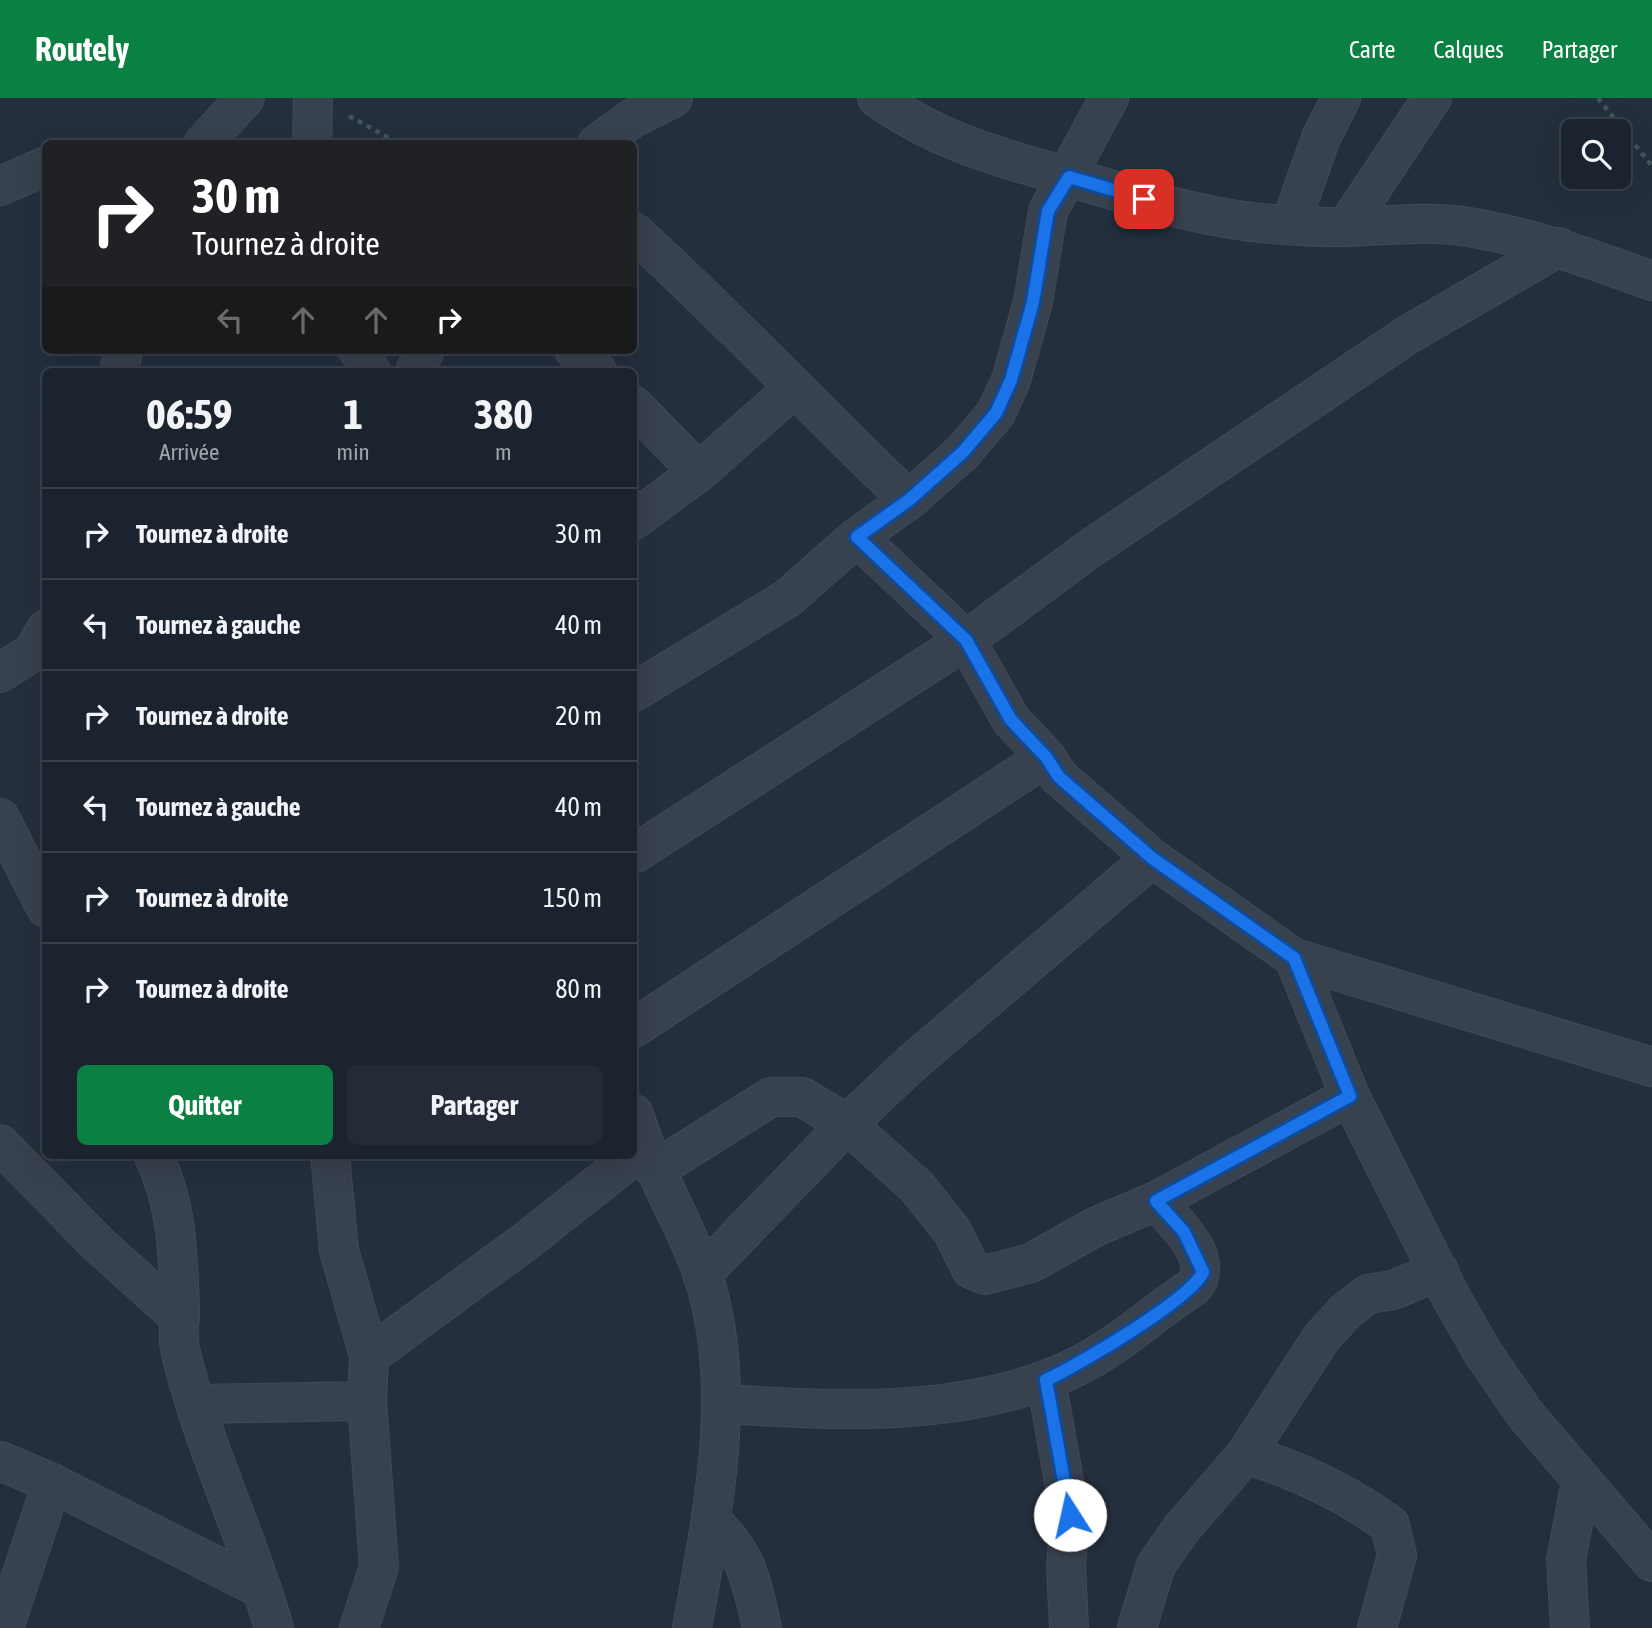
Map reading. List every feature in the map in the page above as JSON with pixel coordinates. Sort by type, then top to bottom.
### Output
[{"type":"street","points":[[207,140],[245,98]]},
{"type":"street","points":[[603,140],[633,118],[673,98]]},
{"type":"street","points":[[877,98],[901,115],[949,140],[993,157],[1170,206],[1290,225],[1346,227],[1411,223],[1467,227],[1559,247],[1652,281]]},
{"type":"street","points":[[637,690],[788,598],[857,537],[909,500],[963,452],[996,413],[1011,380],[1033,302],[1048,211],[1069,177],[1109,98]]},
{"type":"street","points":[[1290,225],[1321,138],[1341,98]]},
{"type":"street","points":[[1346,227],[1432,98]]},
{"type":"street","points":[[314,140],[327,104]]},
{"type":"street","points":[[0,186],[42,168]]},
{"type":"street","points":[[637,235],[708,299],[794,388],[909,500]]},
{"type":"street","points":[[637,853],[966,640],[1088,550],[1409,334],[1559,247]]},
{"type":"street","points":[[578,354],[594,368]]},
{"type":"street","points":[[637,518],[699,472],[794,388]]},
{"type":"street","points":[[637,409],[699,472]]},
{"type":"street","points":[[857,537],[966,640],[1011,720],[1046,757],[1059,777],[1152,858],[1294,958],[1652,1068]]},
{"type":"street","points":[[0,673],[33,652],[42,636]]},
{"type":"street","points":[[637,1026],[1046,757]]},
{"type":"street","points":[[0,818],[42,900]]},
{"type":"street","points":[[702,1274],[847,1124],[996,988],[1152,858]]},
{"type":"street","points":[[1294,958],[1350,1096],[1438,1271],[1483,1353],[1525,1415],[1652,1562]]},
{"type":"street","points":[[692,1628],[711,1521],[722,1404],[713,1315],[702,1274],[644,1144],[771,1097],[802,1097],[847,1124],[917,1186],[951,1231],[971,1269],[977,1273],[1001,1273],[1031,1263],[1096,1227],[1156,1201],[1350,1096]]},
{"type":"street","points":[[0,1144],[97,1243],[180,1318]]},
{"type":"street","points":[[155,1159],[163,1175],[177,1233],[179,1346],[224,1490],[274,1628]]},
{"type":"street","points":[[330,1159],[339,1250],[369,1356],[368,1401],[379,1567],[359,1628]]},
{"type":"street","points":[[369,1356],[526,1241],[626,1159]]},
{"type":"street","points":[[722,1404],[890,1411],[967,1399],[1046,1380],[1081,1364],[1199,1280],[1203,1272],[1184,1232],[1156,1201]]},
{"type":"street","points":[[1137,1628],[1156,1565],[1182,1528],[1246,1454],[1322,1337],[1346,1311],[1368,1294],[1393,1290],[1438,1271]]},
{"type":"street","points":[[1046,1380],[1070,1515],[1066,1566],[1069,1628]]},
{"type":"street","points":[[197,1404],[368,1401]]},
{"type":"street","points":[[1246,1454],[1307,1476],[1356,1500],[1390,1525],[1397,1555],[1377,1628]]},
{"type":"street","points":[[0,1461],[52,1483],[262,1589]]},
{"type":"street","points":[[1570,1628],[1566,1560],[1581,1482]]},
{"type":"street","points":[[5,1628],[52,1483]]},
{"type":"street","points":[[711,1521],[734,1542],[751,1578],[762,1628]]},
{"type":"path","points":[[1598,98],[1652,166]]},
{"type":"path","points":[[327,104],[393,140]]},
{"type":"route","points":[[1070,1515],[1046,1380],[1081,1364],[1108,1347],[1193,1287],[1203,1272],[1184,1232],[1156,1201],[1350,1096],[1294,958],[1152,858],[1059,777],[1046,757],[1011,720],[966,640],[857,537],[909,500],[963,452],[996,413],[1011,380],[1033,302],[1048,211],[1069,177],[1144,199]]}]
